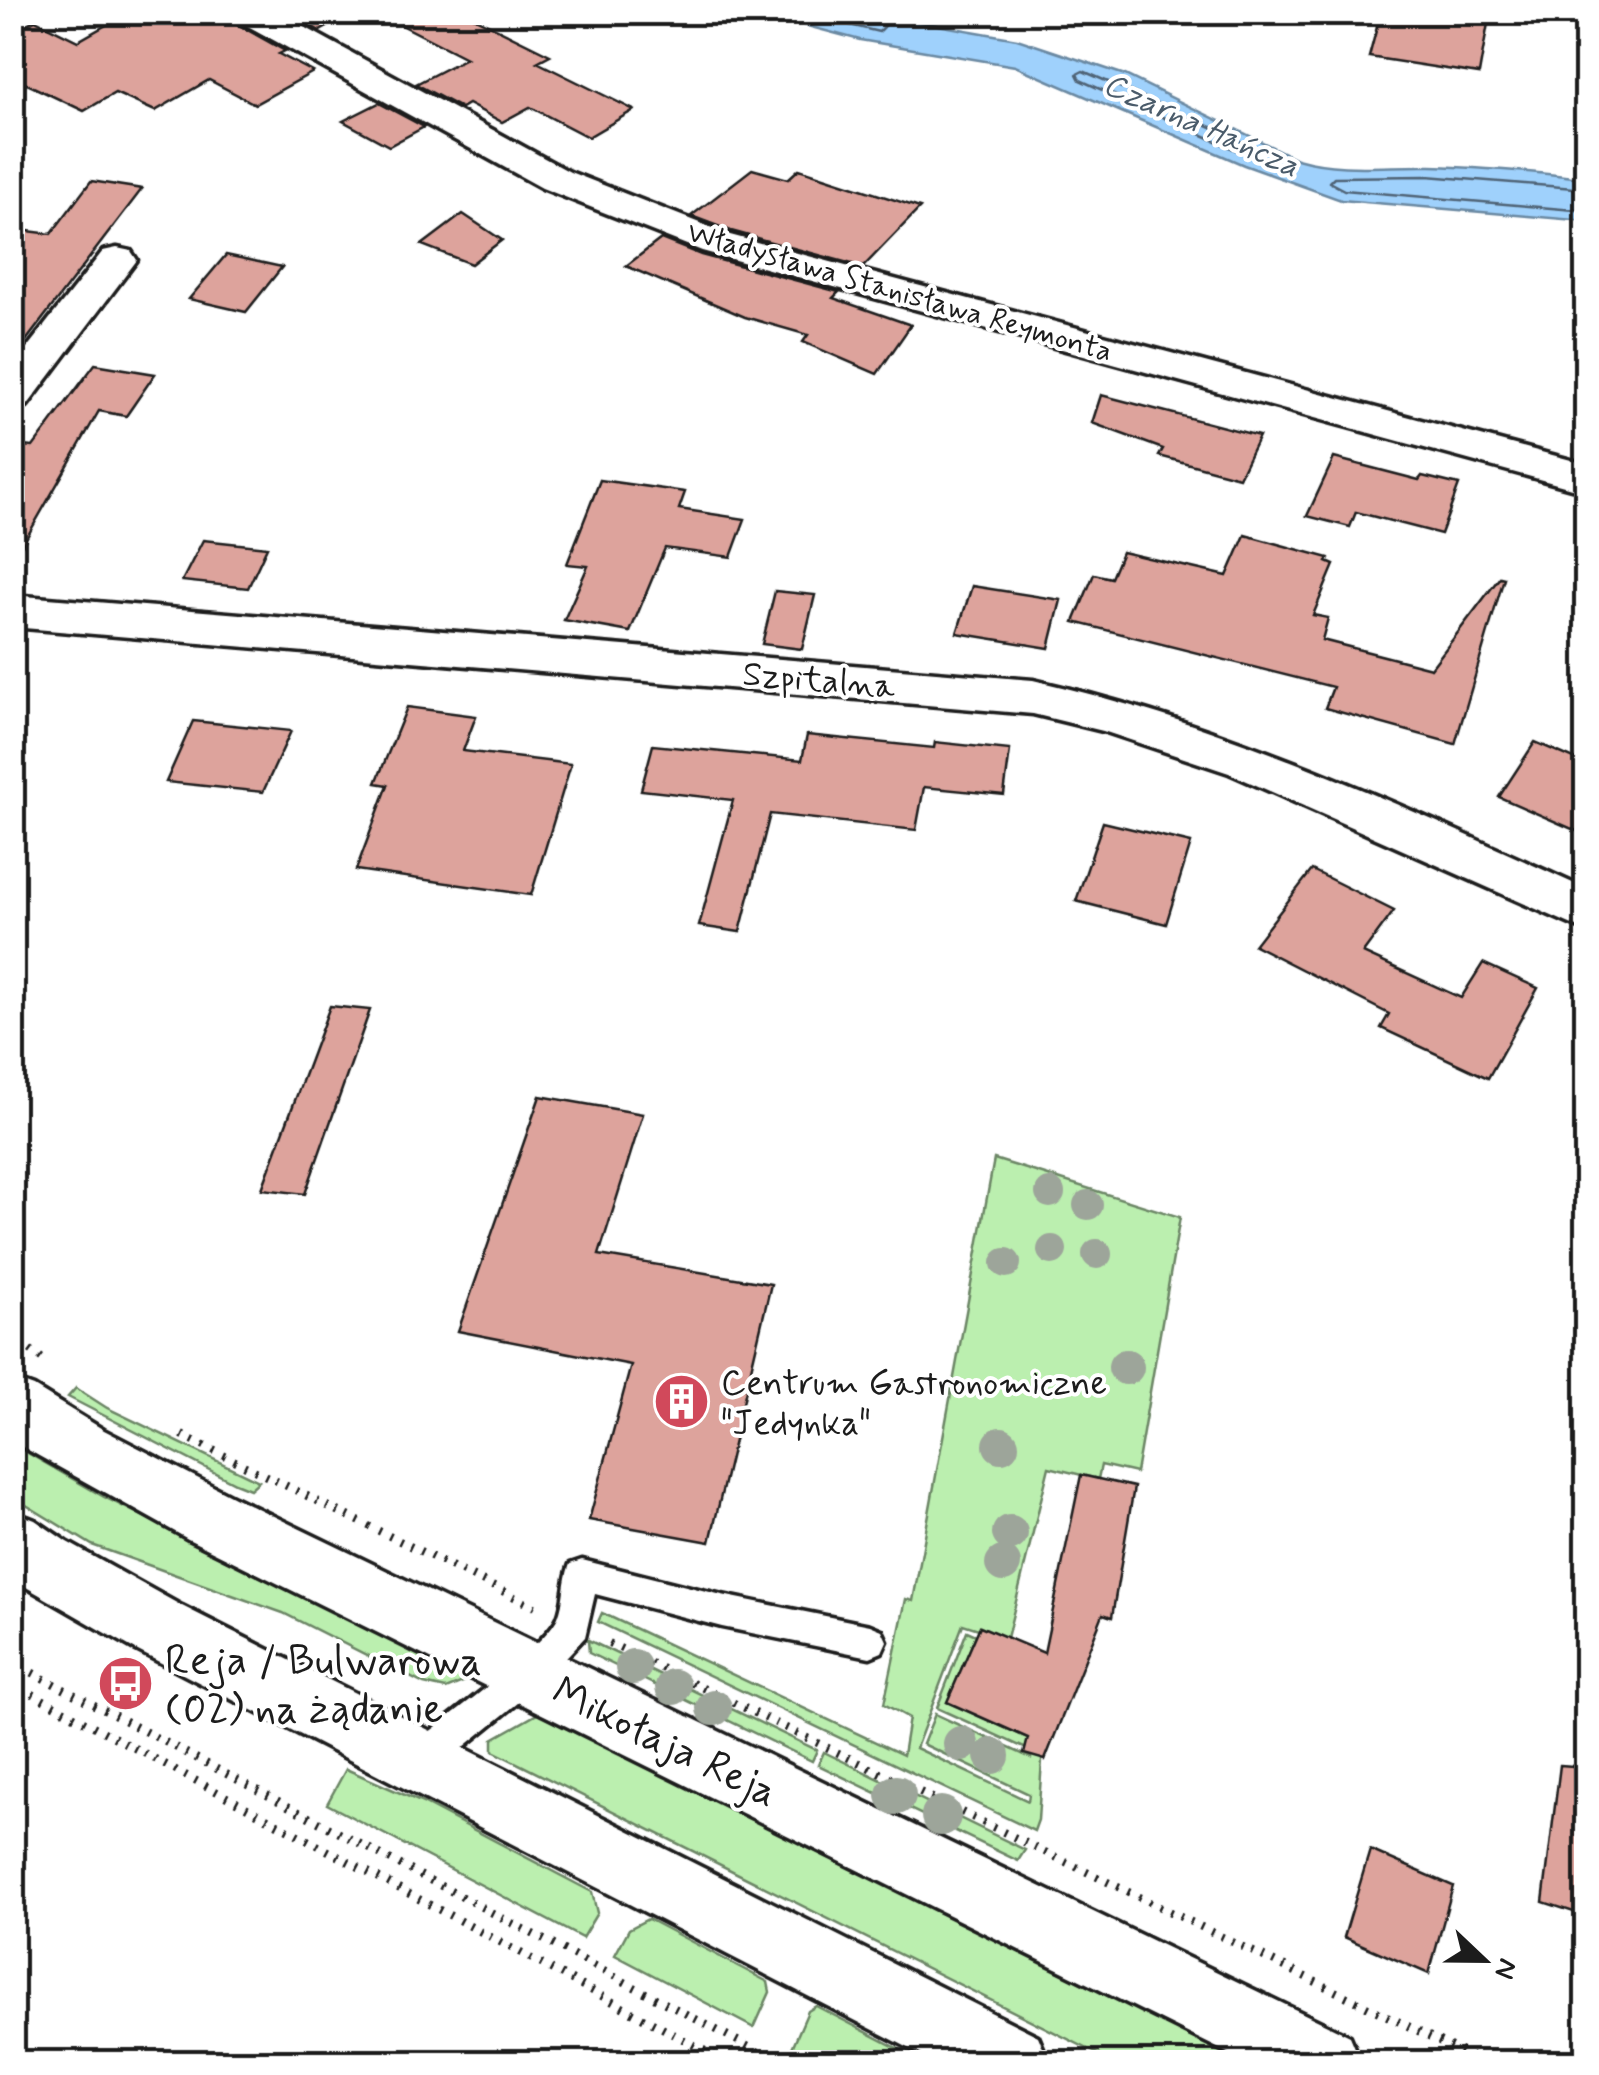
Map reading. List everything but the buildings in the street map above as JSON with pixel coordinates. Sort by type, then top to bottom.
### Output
[{"type":"street","name":"Władysława Stanisława Reymonta","points":[[250,12],[556,180],[716,243],[1586,478]]},
{"type":"street","points":[[12,397],[117,260]]},
{"type":"street","name":"Szpitalna","points":[[12,611],[1048,700],[1146,723],[1286,775],[1586,911]]},
{"type":"street","name":"Mikołaja Reja","points":[[31,1386],[82,1450],[211,1518],[550,1649],[1324,2062]]},
{"type":"street","points":[[12,1540],[44,1564],[159,1628],[1012,2062]]},
{"type":"lane","points":[[419,1762],[550,1649],[582,1576],[722,1611],[870,1641]]},
{"type":"path","points":[[12,1336],[31,1386]]},
{"type":"path","points":[[172,1430],[550,1649],[1483,2062]]},
{"type":"path","points":[[12,1662],[778,2062]]},
{"type":"path","points":[[12,1684],[726,2062]]},
{"type":"green space","points":[[994,1159],[1180,1217],[1136,1473],[1101,1465],[1098,1479],[1049,1467],[1007,1638],[963,1624],[916,1748],[1028,1801],[1029,1794],[923,1744],[935,1714],[1031,1758],[1031,1751],[937,1708],[967,1631],[976,1635],[947,1702],[1043,1745],[1034,1831],[598,1622],[602,1613],[903,1755],[909,1718],[884,1704],[906,1599],[913,1601]]},
{"type":"green space","points":[[76,1388],[107,1408],[259,1481],[250,1489],[235,1483],[68,1397]]},
{"type":"green space","points":[[12,1444],[104,1497],[463,1675],[463,1682],[446,1689],[424,1684],[283,1613],[92,1545],[13,1497]]},
{"type":"green space","points":[[588,1640],[817,1750],[812,1761],[589,1653]]},
{"type":"green space","points":[[539,1713],[1248,2062],[1114,2062],[493,1751],[493,1739]]},
{"type":"green space","points":[[824,1752],[1025,1850],[1018,1861],[818,1765]]},
{"type":"green space","points":[[346,1769],[423,1803],[592,1892],[597,1913],[582,1938],[327,1804]]},
{"type":"green space","points":[[648,1919],[768,1982],[770,1992],[754,2028],[615,1955],[629,1929]]},
{"type":"green space","points":[[816,2006],[924,2062],[820,2062],[792,2048],[808,2011]]},
{"type":"water","name":"Czarna Hańcza","points":[[758,13],[869,13],[1017,39],[1125,75],[1297,159],[1314,163],[1489,169],[1586,179],[1586,221],[1341,200],[1244,165],[1015,66],[860,40]]},
{"type":"place","name":"Centrum Gastronomiczne \"Jedynka\"","points":[[682,1402]]},
{"type":"place","name":"Reja / Bulwarowa (02) na żądanie","points":[[126,1683]]}]
